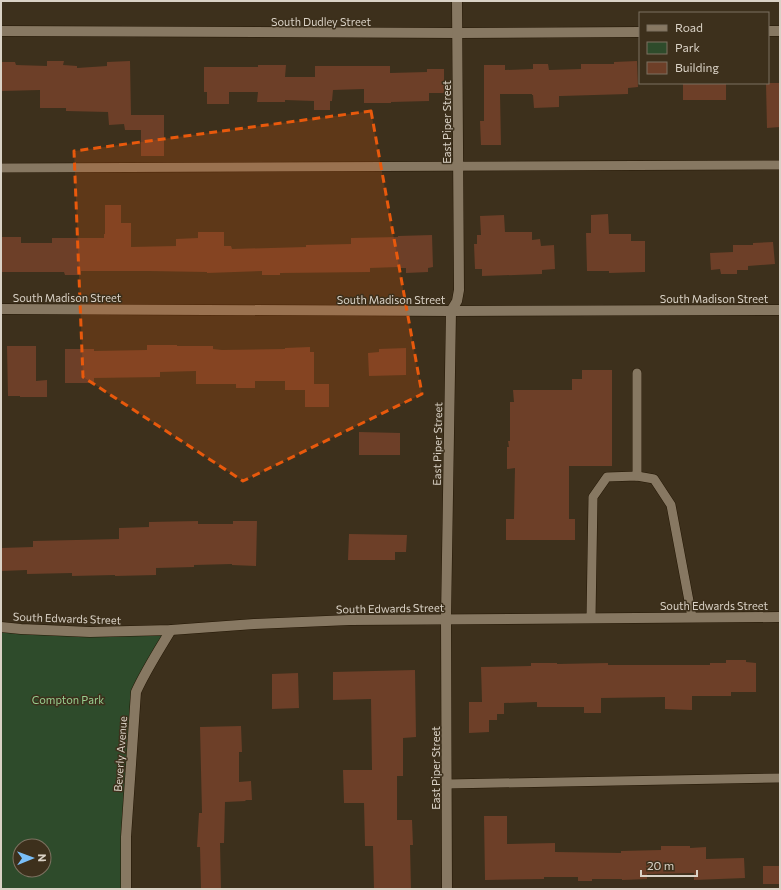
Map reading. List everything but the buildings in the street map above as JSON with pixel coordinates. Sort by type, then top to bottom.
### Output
[{"type":"street","name":"East Piper Street","points":[[447,889],[446,618],[451,311],[457,301],[459,290],[457,1]]},
{"type":"street","points":[[769,31],[780,31]]},
{"type":"street","name":"South Dudley Street","points":[[1,32],[639,32]]},
{"type":"street","name":"South Madison Street","points":[[1,309],[451,311],[780,310]]},
{"type":"street","name":"South Edwards Street","points":[[1,627],[90,632],[171,630],[254,624],[350,620],[446,618],[780,617]]},
{"type":"street","name":"Beverly Avenue","points":[[126,889],[126,837],[136,692],[144,674],[171,630]]},
{"type":"lane","points":[[1,168],[780,165]]},
{"type":"lane","points":[[637,373],[637,476]]},
{"type":"lane","points":[[592,618],[593,497],[607,477],[637,476],[654,479],[671,505],[692,617]]},
{"type":"lane","points":[[447,784],[780,778]]},
{"type":"highlighted area","points":[[371,111],[422,394],[243,481],[83,377],[74,151]]},
{"type":"green space","name":"Compton Park","points":[[1,627],[171,630],[136,692],[126,889],[1,889]]}]
